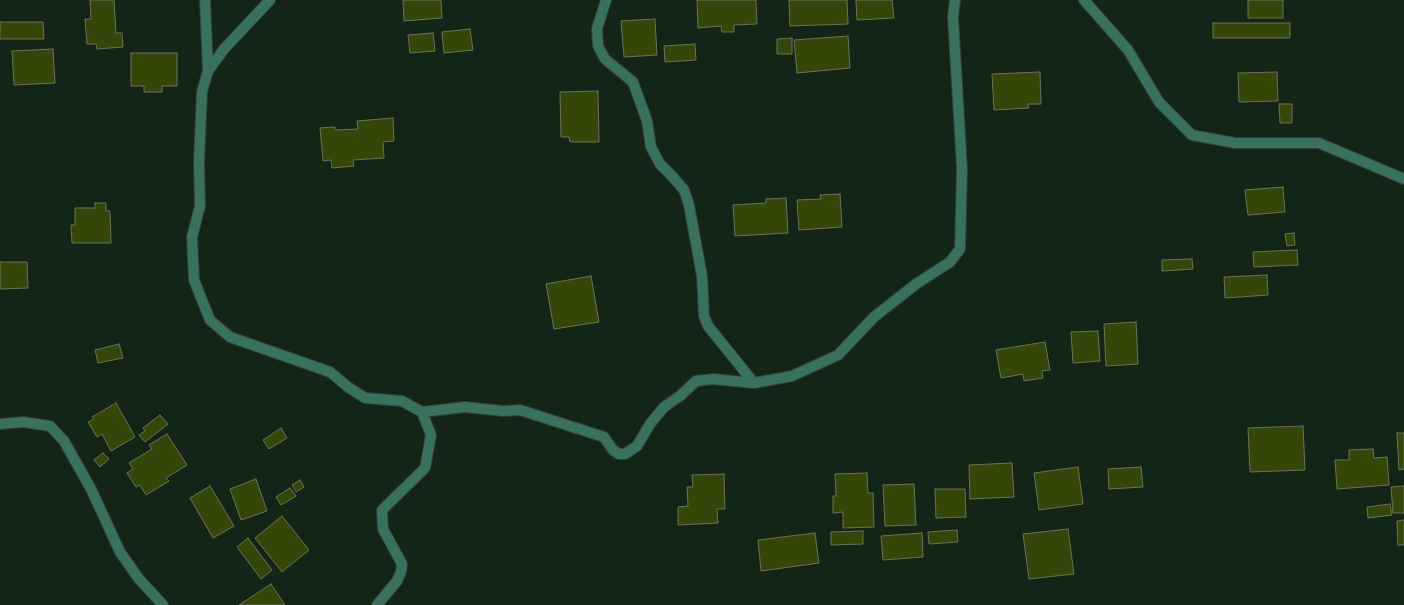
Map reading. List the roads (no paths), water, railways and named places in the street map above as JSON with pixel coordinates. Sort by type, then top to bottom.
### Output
[{"type":"street","points":[[205,0],[208,71],[202,92],[199,162],[200,206],[192,237],[194,280],[210,320],[230,337],[330,372],[348,387],[365,398],[402,401],[422,412],[465,407],[503,411],[520,410],[604,436],[613,450],[619,454],[625,454],[637,446],[650,424],[664,407],[680,396],[696,381],[713,379],[754,383],[792,376],[838,355],[874,317],[916,284],[950,262],[960,249],[962,169],[953,17],[955,0]]},
{"type":"street","points":[[208,71],[224,49],[270,0]]},
{"type":"street","points":[[606,0],[597,29],[598,46],[605,58],[633,82],[647,121],[651,147],[660,164],[684,190],[689,205],[702,276],[704,316],[708,326],[754,383]]},
{"type":"street","points":[[1084,0],[1128,50],[1159,102],[1192,135],[1235,143],[1319,143],[1404,179]]},
{"type":"street","points":[[377,605],[397,581],[401,572],[402,564],[383,529],[382,510],[425,468],[431,434],[422,412]]},
{"type":"street","points":[[0,424],[23,422],[50,426],[64,441],[91,489],[120,552],[139,579],[163,605]]}]
